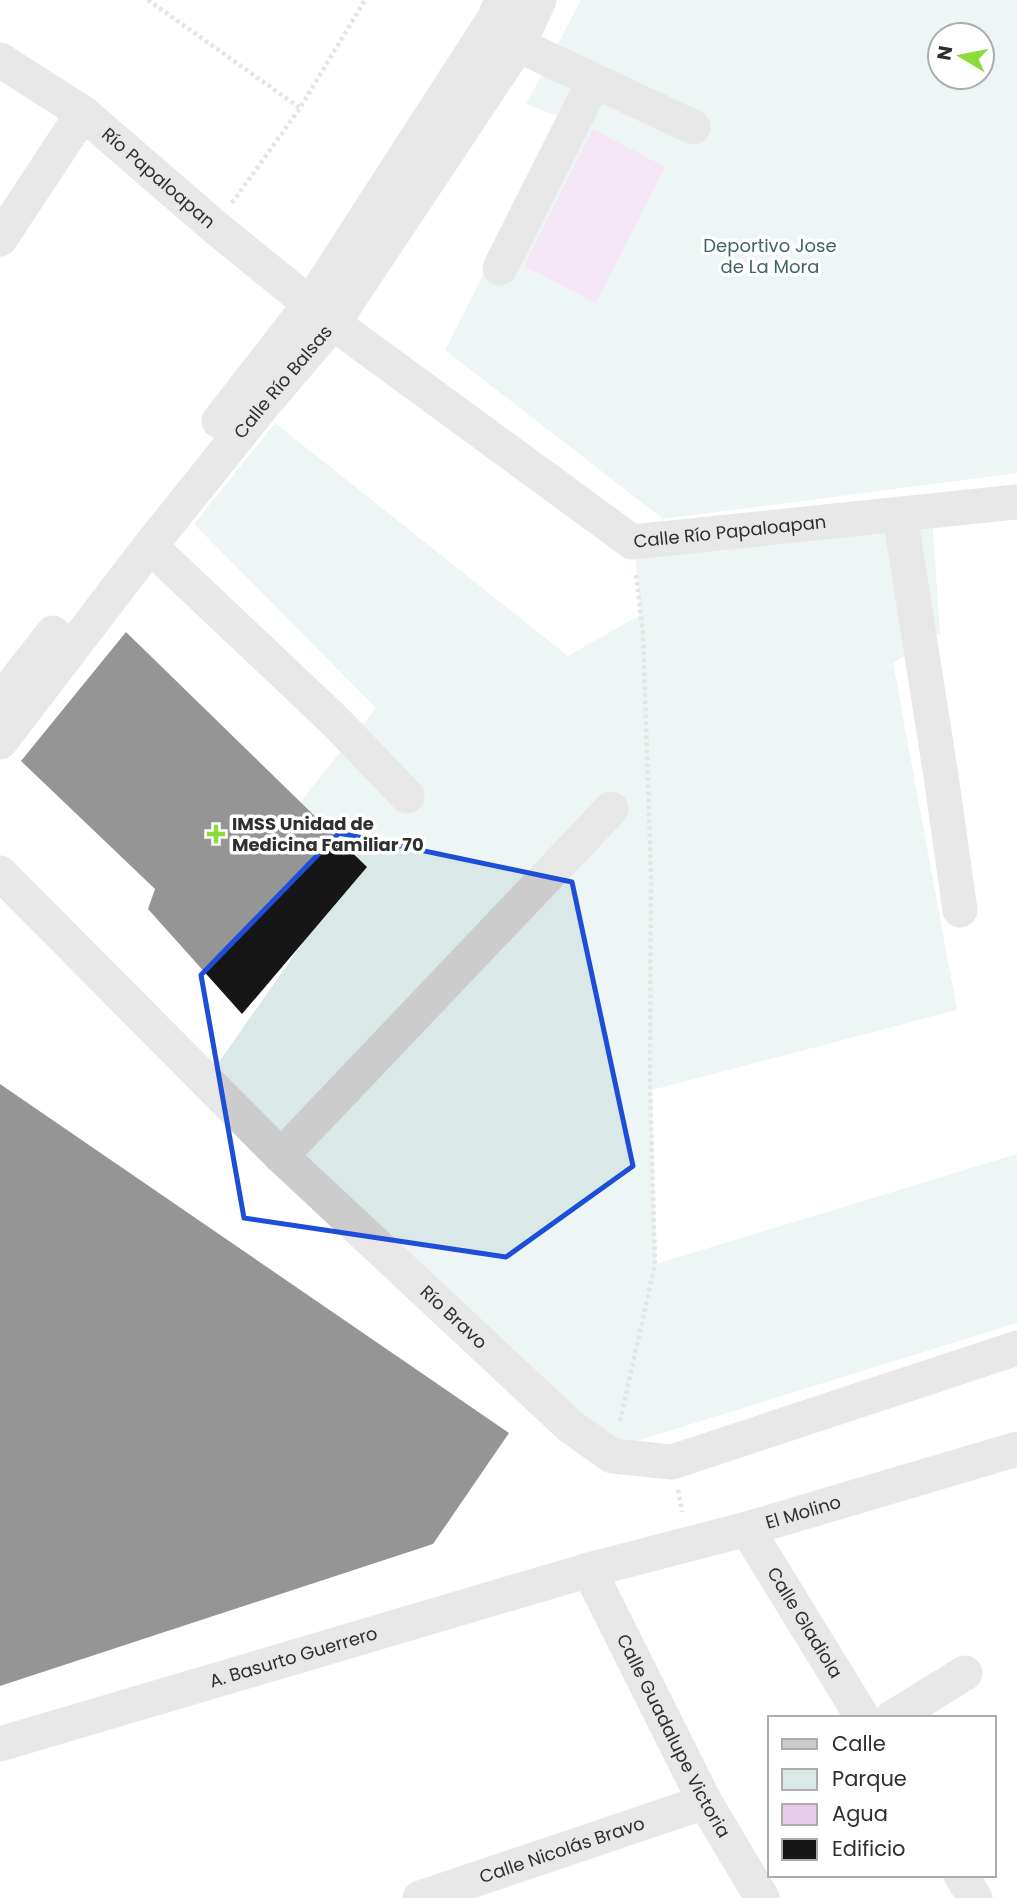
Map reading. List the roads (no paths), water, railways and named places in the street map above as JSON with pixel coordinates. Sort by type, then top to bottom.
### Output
[{"type":"street","name":"Calle Río Balsas","points":[[0,742],[150,546],[263,405],[322,314],[494,19],[502,0]]},
{"type":"street","name":"Calle Río Balsas","points":[[0,701],[322,314],[518,45],[539,0]]},
{"type":"street","points":[[518,45],[694,127]]},
{"type":"street","name":"Río Papaloapan","points":[[0,60],[83,113],[215,227],[322,314]]},
{"type":"street","points":[[500,268],[594,81]]},
{"type":"street","points":[[0,239],[83,113]]},
{"type":"street","name":"Calle Río Papaloapan","points":[[322,314],[632,542],[1017,502]]},
{"type":"street","points":[[900,515],[960,911]]},
{"type":"street","points":[[150,546],[336,722],[407,796]]},
{"type":"street","points":[[281,1156],[611,810]]},
{"type":"street","name":"Río Bravo","points":[[0,873],[281,1156],[570,1426],[612,1456],[672,1462],[1017,1348]]},
{"type":"street","name":"El Molino","points":[[589,1570],[747,1529],[1017,1449]]},
{"type":"street","name":"Calle Gladiola","points":[[747,1529],[862,1716]]},
{"type":"street","name":"A. Basurto Guerrero","points":[[0,1744],[589,1570]]},
{"type":"street","name":"Calle Guadalupe Victoria","points":[[589,1570],[705,1802],[762,1898]]},
{"type":"street","points":[[895,1716],[965,1673]]},
{"type":"street","name":"Calle Nicolás Bravo","points":[[420,1898],[705,1802]]},
{"type":"street","points":[[962,1877],[975,1898]]},
{"type":"water","points":[[593,129],[665,167],[596,303],[524,266]]},
{"type":"place","name":"IMSS Unidad de Medicina Familiar 70","points":[[216,834]]},
{"type":"park label","name":"Deportivo Jose de La Mora","points":[[770,256]]}]
